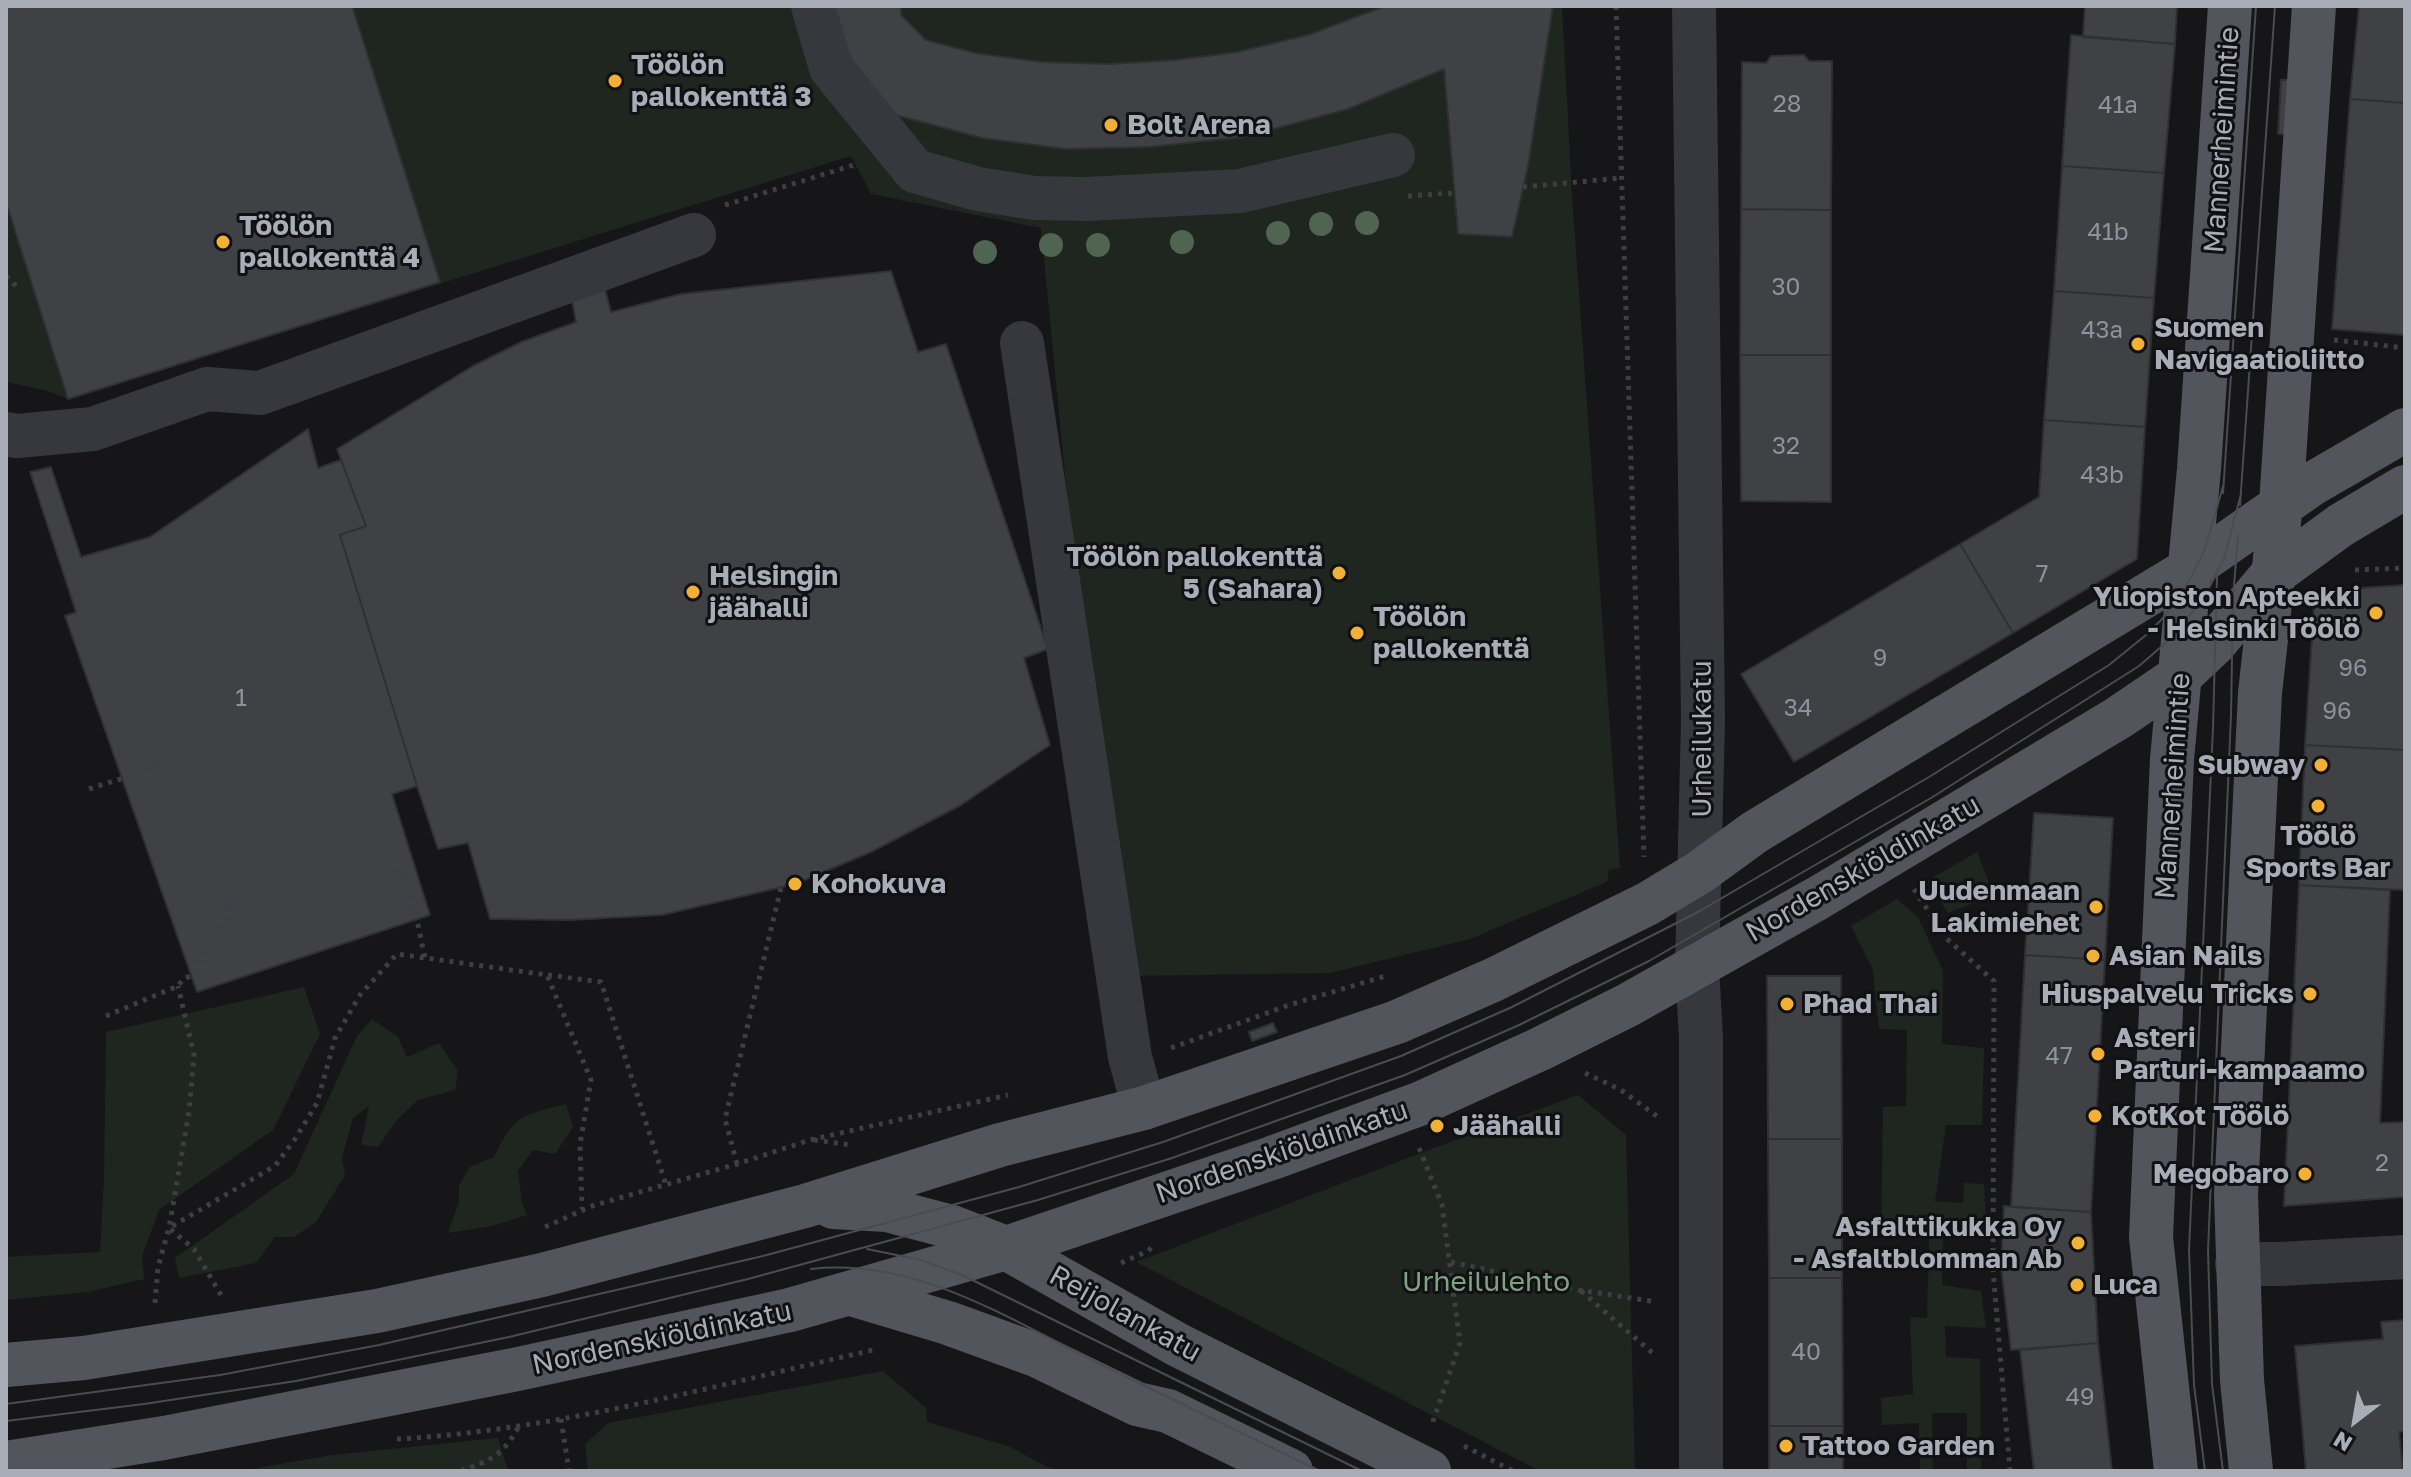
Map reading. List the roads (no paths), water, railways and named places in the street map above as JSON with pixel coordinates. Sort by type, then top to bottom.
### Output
[{"type":"main road","name":"Mannerheimintie","points":[[2176,1471],[2151,1237],[2172,759],[2190,569],[2230,6]]},
{"type":"main road","points":[[2251,1471],[2242,1380],[2236,1194],[2260,693],[2281,504],[2314,6]]},
{"type":"main road","points":[[6,1365],[84,1358],[377,1311],[542,1275],[805,1206],[1000,1145],[1144,1108],[1397,1022],[1493,980],[1647,904],[1700,872],[1755,832],[2190,569],[2281,504],[2405,430]]},
{"type":"main road","name":"Nordenskiöldinkatu","points":[[6,1463],[164,1438],[518,1369],[790,1310],[1006,1248],[1272,1158],[1419,1104],[1628,1005],[1818,898],[2084,738],[2180,676],[2226,633],[2271,576],[2341,525],[2405,487]]},
{"type":"main road","name":"Reijolankatu","points":[[805,1206],[887,1210],[952,1227],[1006,1248],[1178,1345],[1430,1450]]},
{"type":"main road","points":[[851,1294],[948,1323],[1036,1355],[1137,1404],[1168,1411],[1291,1471]]},
{"type":"street","points":[[813,6],[831,68],[915,171],[978,189],[1034,198],[1087,199],[1240,191],[1393,155]]},
{"type":"street","name":"Urheilukatu","points":[[1694,6],[1703,720],[1697,966],[1701,1039],[1701,1471]]},
{"type":"street","points":[[6,434],[17,436],[93,429],[207,389],[260,393],[694,235]]},
{"type":"street","points":[[1022,343],[1130,1057],[1144,1108]]},
{"type":"street","points":[[2237,1264],[2405,1257]]},
{"type":"tram line","points":[[2223,493],[2256,6]]},
{"type":"tram line","points":[[2240,505],[2275,6]]},
{"type":"tram line","points":[[6,1404],[220,1375],[379,1345],[763,1256],[1019,1187],[1163,1142],[1401,1056],[1512,1007],[1698,912],[1929,777],[2109,665],[2162,619],[2189,581],[2204,552],[2224,483]]},
{"type":"tram line","points":[[6,1421],[296,1381],[509,1337],[748,1279],[1038,1200],[1172,1158],[1405,1075],[1517,1026],[1649,961],[1931,798],[2139,666],[2176,634],[2209,588],[2224,558],[2241,494]]},
{"type":"tram line","points":[[2223,1471],[2212,1384],[2208,1250],[2238,536]]},
{"type":"tram line","points":[[2205,1471],[2194,1385],[2189,1250],[2217,576]]},
{"type":"tram line","points":[[867,1249],[921,1260],[962,1275],[1362,1471]]},
{"type":"tram line","points":[[811,1269],[849,1268],[886,1272],[959,1294],[1320,1471]]},
{"type":"place","name":"Töölön pallokenttä 3","points":[[615,81]]},
{"type":"place","name":"Bolt Arena","points":[[1111,125]]},
{"type":"place","name":"Töölön pallokenttä 4","points":[[223,242]]},
{"type":"place","name":"Suomen Navigaatioliitto","points":[[2138,344]]},
{"type":"place","name":"Töölön pallokenttä 5 (Sahara)","points":[[1339,573]]},
{"type":"place","name":"Helsingin jäähalli","points":[[693,592]]},
{"type":"place","name":"Yliopiston Apteekki - Helsinki Töölö","points":[[2376,613]]},
{"type":"place","name":"Töölön pallokenttä","points":[[1357,633]]},
{"type":"place","name":"Subway","points":[[2321,765]]},
{"type":"place","name":"Töölö Sports Bar","points":[[2318,806]]},
{"type":"place","name":"Kohokuva","points":[[795,884]]},
{"type":"place","name":"Uudenmaan Lakimiehet","points":[[2096,907]]},
{"type":"place","name":"Asian Nails","points":[[2093,956]]},
{"type":"place","name":"Hiuspalvelu Tricks","points":[[2310,994]]},
{"type":"place","name":"Phad Thai","points":[[1787,1004]]},
{"type":"place","name":"Asteri Parturi-kampaamo","points":[[2098,1054]]},
{"type":"place","name":"KotKot Töölö","points":[[2095,1116]]},
{"type":"place","name":"Jäähalli","points":[[1437,1126]]},
{"type":"place","name":"Megobaro","points":[[2305,1174]]},
{"type":"place","name":"Asfalttikukka Oy - Asfaltblomman Ab","points":[[2078,1243]]},
{"type":"place","name":"Luca","points":[[2077,1285]]},
{"type":"place","name":"Tattoo Garden","points":[[1786,1446]]},
{"type":"park label","name":"Urheilulehto","points":[[1486,1282]]}]
